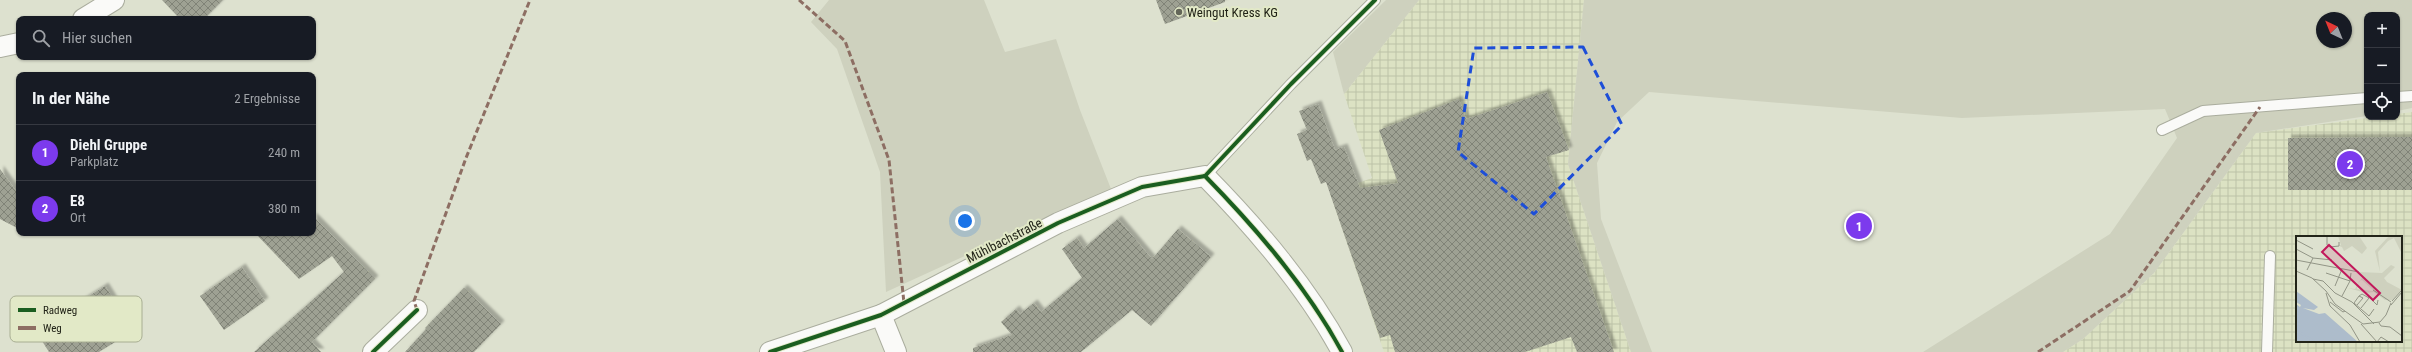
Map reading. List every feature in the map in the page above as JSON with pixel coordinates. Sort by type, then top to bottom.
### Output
[{"type":"street","points":[[88,16],[114,0]]},
{"type":"street","points":[[0,47],[16,43]]},
{"type":"street","points":[[1205,176],[1240,211],[1324,318],[1342,352]]},
{"type":"street","name":"Mühlbachstraße","points":[[770,352],[881,315],[1058,223],[1135,190],[1205,176]]},
{"type":"street","points":[[373,352],[417,310]]},
{"type":"street","points":[[881,315],[896,352]]},
{"type":"lane","points":[[1205,176],[1292,84],[1375,0]]},
{"type":"lane","points":[[2400,97],[2412,96]]},
{"type":"lane","points":[[2162,130],[2203,110],[2364,98]]},
{"type":"lane","points":[[2267,352],[2270,256]]},
{"type":"highlighted area","points":[[1583,47],[1622,125],[1534,214],[1458,152],[1474,48]]},
{"type":"shaded area","points":[[829,0],[984,0],[1005,52],[1056,39],[1080,110],[1111,189],[886,292],[880,172],[837,49],[811,22]]},
{"type":"shaded area","points":[[1386,0],[1419,0],[1344,94],[1333,52]]},
{"type":"shaded area","points":[[1419,0],[1584,0],[1568,164],[1631,352],[1384,352],[1330,193],[1372,178],[1344,94]]},
{"type":"shaded area","points":[[1584,0],[2412,0],[2412,108],[2400,110],[2400,12],[2364,12],[2364,116],[2256,133],[2154,273],[2083,339],[2063,352],[1923,352],[2110,234],[2177,138],[2165,109],[1962,118],[1649,92],[1617,122],[1597,163],[1601,219],[1652,352],[1631,352],[1568,164]]},
{"type":"shaded area","points":[[2412,112],[2412,352],[2063,352],[2083,339],[2154,273],[2256,133],[2364,118],[2364,120],[2400,120],[2400,114]]},
{"type":"building","points":[[162,0],[223,0],[207,16],[177,16]]},
{"type":"building","name":"Weingut Kress KG","points":[[1156,0],[1225,0],[1225,2],[1165,24]]},
{"type":"building","points":[[1547,92],[1569,150],[1546,157],[1614,352],[1577,352],[1571,337],[1525,352],[1395,352],[1390,335],[1380,338],[1326,182],[1321,184],[1311,159],[1307,161],[1297,134],[1307,130],[1299,111],[1318,104],[1335,150],[1344,147],[1360,188],[1398,183],[1379,130],[1459,99],[1466,119]]},
{"type":"building","points":[[2412,137],[2412,190],[2288,190],[2288,138]]},
{"type":"building","points":[[0,169],[16,191],[16,227],[0,219]]},
{"type":"building","points":[[316,219],[375,279],[312,342],[321,352],[254,352],[344,272],[332,256],[299,279],[258,236],[316,236]]},
{"type":"building","points":[[1118,219],[1152,259],[1178,229],[1211,257],[1151,326],[1132,310],[1081,352],[973,352],[973,348],[1012,335],[1001,322],[1016,309],[1020,314],[1034,303],[1041,312],[1082,278],[1062,249],[1077,238],[1084,248]]},
{"type":"building","points":[[242,267],[265,301],[224,330],[200,296]]},
{"type":"building","points":[[105,286],[111,296],[89,296]]},
{"type":"building","points":[[464,288],[501,324],[474,352],[405,352],[426,329],[425,328]]},
{"type":"building","points":[[43,342],[115,342],[99,352],[49,352]]},
{"type":"marked path","points":[[417,310],[414,301],[466,158],[530,0]]},
{"type":"marked path","points":[[799,0],[845,41],[889,160],[904,303]]},
{"type":"marked path","points":[[2038,352],[2130,291],[2260,107]]},
{"type":"cycle path","points":[[1205,176],[1291,84],[1375,0]]},
{"type":"cycle path","points":[[1205,176],[1262,238],[1280,260],[1313,305],[1342,352]]},
{"type":"cycle path","points":[[770,352],[881,315],[1058,223],[1142,187],[1205,176]]},
{"type":"cycle path","points":[[373,352],[417,310]]},
{"type":"place","name":"Weingut Kress KG","points":[[1179,12]]},
{"type":"place","name":"E8","points":[[2350,164]]},
{"type":"place","name":"Diehl Gruppe","points":[[1859,226]]}]
